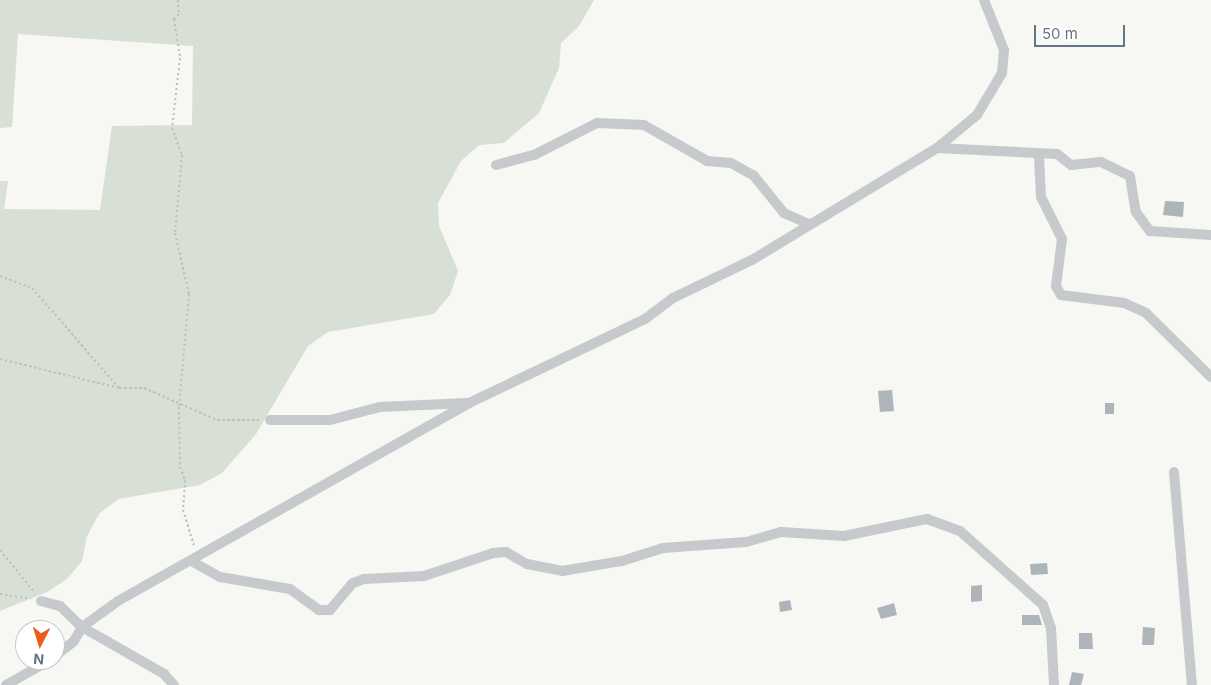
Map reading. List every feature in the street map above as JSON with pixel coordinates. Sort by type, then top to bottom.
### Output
[{"type":"street","points":[[65,648],[74,641],[82,627],[118,601],[193,562],[469,403],[645,319],[673,298],[752,260],[808,224],[937,148],[977,115],[1002,73],[1004,50],[984,0]]},
{"type":"street","points":[[496,165],[534,155],[597,123],[644,125],[707,161],[731,163],[754,176],[784,213],[808,224]]},
{"type":"street","points":[[937,148],[1007,149],[1039,156],[1057,154],[1071,165],[1101,162],[1130,176],[1136,212],[1150,231],[1211,235]]},
{"type":"street","points":[[1039,156],[1041,197],[1062,239],[1056,286],[1061,295],[1124,303],[1146,313],[1211,377]]},
{"type":"street","points":[[270,420],[320,421],[380,407],[469,403]]},
{"type":"street","points":[[1174,472],[1192,685]]},
{"type":"street","points":[[193,562],[220,578],[290,590],[319,610],[330,610],[353,583],[364,579],[424,576],[493,553],[506,552],[527,564],[562,571],[622,561],[662,548],[746,542],[781,532],[844,536],[927,519],[960,531],[1044,605],[1051,628],[1054,685]]},
{"type":"street","points":[[41,601],[60,606],[82,627],[164,674],[174,685]]},
{"type":"street","points":[[6,685],[32,670]]},
{"type":"path","points":[[178,0],[179,14],[174,19],[180,58],[172,128],[182,155],[175,233],[189,294],[179,407],[183,510],[196,543],[193,562]]},
{"type":"path","points":[[0,276],[32,288],[119,388]]},
{"type":"path","points":[[0,360],[119,388],[144,388],[179,407],[216,420],[270,420]]},
{"type":"path","points":[[0,550],[41,601]]},
{"type":"path","points":[[0,594],[41,601]]},
{"type":"shaded area","points":[[0,0],[594,0],[579,26],[561,43],[559,68],[539,113],[504,143],[479,145],[461,161],[438,203],[439,226],[458,271],[450,295],[434,314],[328,332],[308,346],[256,434],[222,473],[200,485],[118,499],[99,514],[87,536],[82,561],[67,579],[47,592],[0,611],[0,181],[8,181],[4,209],[100,210],[112,126],[192,125],[193,46],[18,34],[12,127],[0,128]]},
{"type":"building","points":[[1165,201],[1184,202],[1183,217],[1163,215]]},
{"type":"building","points":[[892,390],[894,411],[880,412],[878,391]]},
{"type":"building","points":[[1105,403],[1114,403],[1114,414],[1105,414]]},
{"type":"building","points":[[1047,563],[1048,574],[1031,575],[1030,564]]},
{"type":"building","points":[[982,585],[982,601],[971,602],[971,586]]},
{"type":"building","points":[[790,600],[792,610],[780,612],[779,602]]},
{"type":"building","points":[[894,603],[897,615],[881,619],[877,608]]},
{"type":"building","points":[[1022,615],[1039,615],[1042,625],[1022,625]]},
{"type":"building","points":[[1143,627],[1155,628],[1154,645],[1142,645]]},
{"type":"building","points":[[1079,633],[1092,633],[1093,649],[1079,649]]},
{"type":"building","points":[[1072,672],[1084,674],[1081,685],[1069,685]]}]
